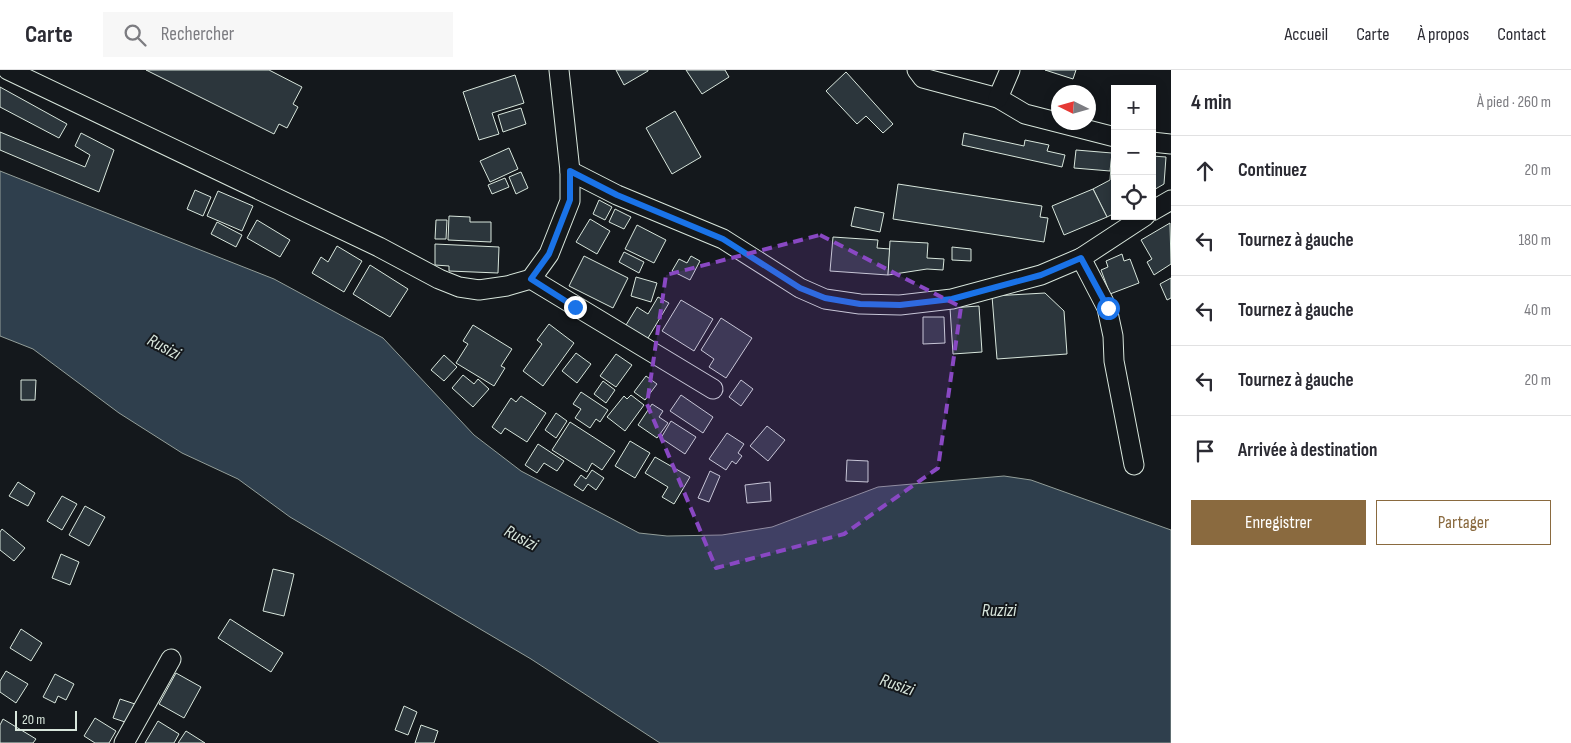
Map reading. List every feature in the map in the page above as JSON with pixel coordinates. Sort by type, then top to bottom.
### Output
[{"type":"street","points":[[8,70],[371,243],[439,279],[459,287],[479,290],[507,286],[531,279],[549,254],[570,200],[570,171],[559,70]]},
{"type":"street","points":[[917,70],[923,78],[998,98],[1025,114],[1111,136]]},
{"type":"street","points":[[998,98],[1007,72]]},
{"type":"street","points":[[1156,142],[1171,144]]},
{"type":"street","points":[[570,171],[617,195],[723,239],[800,288],[825,298],[860,304],[900,305],[952,299],[1041,275],[1081,258],[1139,220]]},
{"type":"street","points":[[1156,209],[1171,200]]},
{"type":"street","points":[[1081,258],[1108,308],[1113,336],[1114,360],[1134,465]]},
{"type":"street","points":[[531,279],[714,389]]},
{"type":"street","points":[[124,743],[171,659]]},
{"type":"highlighted area","points":[[820,235],[961,307],[938,468],[844,534],[716,568],[647,404],[666,275]]},
{"type":"water","name":"Ruzizi","points":[[0,171],[274,279],[383,338],[474,435],[521,471],[639,533],[667,536],[722,535],[772,527],[878,487],[1004,476],[1031,480],[1171,530],[1171,743],[660,743],[531,659],[290,517],[238,479],[182,453],[119,413],[33,349],[0,336]]},
{"type":"building","points":[[146,70],[269,70],[302,87],[293,104],[298,107],[287,128],[279,124],[274,134]]},
{"type":"building","points":[[616,70],[648,70],[648,71],[624,85]]},
{"type":"building","points":[[686,70],[725,70],[729,77],[702,94]]},
{"type":"building","points":[[1045,70],[1076,70],[1073,79]]},
{"type":"building","points":[[846,72],[893,124],[883,133],[866,116],[857,124],[826,91]]},
{"type":"building","points":[[515,75],[524,103],[492,113],[499,134],[479,140],[463,92]]},
{"type":"building","points":[[0,87],[67,124],[59,138],[0,107]]},
{"type":"building","points":[[521,108],[526,124],[503,132],[498,115]]},
{"type":"building","points":[[675,111],[701,157],[672,174],[646,128]]},
{"type":"building","points":[[0,132],[85,167],[90,155],[75,146],[81,133],[114,150],[99,192],[0,150]]},
{"type":"building","points":[[964,133],[1024,146],[1025,140],[1049,145],[1047,151],[1065,155],[1062,167],[962,145]]},
{"type":"building","points":[[509,148],[518,169],[490,182],[480,161]]},
{"type":"building","points":[[1076,150],[1111,153],[1110,171],[1074,168]]},
{"type":"building","points":[[1156,156],[1166,157],[1164,184],[1156,189]]},
{"type":"building","points":[[1111,166],[1111,215],[1107,217],[1093,189],[1110,180]]},
{"type":"building","points":[[521,172],[528,188],[516,194],[509,177]]},
{"type":"building","points":[[505,178],[509,187],[492,194],[488,185]]},
{"type":"building","points":[[898,184],[1042,206],[1040,217],[1048,218],[1044,242],[893,219]]},
{"type":"building","points":[[1093,189],[1107,217],[1064,235],[1052,206]]},
{"type":"building","points":[[195,190],[211,197],[203,216],[187,209]]},
{"type":"building","points":[[218,191],[253,206],[242,231],[207,216]]},
{"type":"building","points":[[599,200],[612,207],[605,220],[593,214]]},
{"type":"building","points":[[855,207],[884,213],[880,232],[851,226]]},
{"type":"building","points":[[615,209],[631,217],[624,229],[609,222]]},
{"type":"building","points":[[449,216],[470,217],[470,222],[491,222],[491,242],[448,240]]},
{"type":"building","points":[[590,219],[610,231],[597,254],[576,242]]},
{"type":"building","points":[[257,220],[290,240],[280,257],[247,238]]},
{"type":"building","points":[[436,220],[447,220],[446,239],[435,239]]},
{"type":"building","points":[[217,222],[242,235],[236,247],[211,234]]},
{"type":"building","points":[[1170,223],[1171,264],[1154,275],[1147,262],[1152,259],[1141,240]]},
{"type":"building","points":[[637,225],[666,240],[654,263],[625,249]]},
{"type":"building","points":[[833,237],[878,240],[877,248],[890,249],[888,275],[830,271]]},
{"type":"building","points":[[890,241],[928,243],[927,258],[944,259],[943,270],[927,269],[888,275]]},
{"type":"building","points":[[435,244],[499,247],[498,273],[449,271],[449,266],[435,265]]},
{"type":"building","points":[[337,246],[362,261],[344,292],[312,273],[321,257],[328,262]]},
{"type":"building","points":[[952,247],[971,249],[971,261],[952,260]]},
{"type":"building","points":[[624,252],[644,262],[639,273],[619,262]]},
{"type":"building","points":[[1122,254],[1124,261],[1130,259],[1139,283],[1110,294],[1101,270],[1108,267],[1106,261]]},
{"type":"building","points":[[584,256],[628,278],[613,308],[569,286]]},
{"type":"building","points":[[691,256],[700,261],[690,280],[672,271],[679,259],[687,263]]},
{"type":"building","points":[[370,265],[408,289],[390,317],[353,294]]},
{"type":"building","points":[[636,277],[657,283],[651,302],[631,296]]},
{"type":"building","points":[[1171,278],[1171,298],[1167,300],[1160,284]]},
{"type":"building","points":[[1045,293],[1064,311],[1067,354],[997,359],[992,296]]},
{"type":"building","points":[[658,297],[669,303],[645,343],[623,330],[637,307],[648,314]]},
{"type":"building","points":[[681,300],[713,319],[694,351],[662,331]]},
{"type":"building","points":[[979,306],[982,352],[953,354],[950,308]]},
{"type":"building","points":[[923,317],[944,317],[945,343],[923,344]]},
{"type":"building","points":[[721,318],[752,338],[726,378],[709,367],[714,359],[701,350]]},
{"type":"building","points":[[549,324],[574,343],[543,386],[523,371],[542,344],[537,340]]},
{"type":"building","points":[[473,325],[512,349],[501,366],[505,368],[494,386],[456,363],[468,344],[463,341]]},
{"type":"building","points":[[576,353],[591,364],[577,383],[562,371]]},
{"type":"building","points":[[616,354],[632,365],[616,387],[600,376]]},
{"type":"building","points":[[444,355],[457,367],[444,381],[431,370]]},
{"type":"building","points":[[463,375],[474,384],[478,379],[489,389],[473,407],[452,388]]},
{"type":"building","points":[[646,376],[657,384],[645,400],[634,392]]},
{"type":"building","points":[[21,380],[36,380],[35,400],[21,400]]},
{"type":"building","points":[[741,380],[753,389],[741,406],[729,397]]},
{"type":"building","points":[[603,381],[615,390],[606,403],[594,394]]},
{"type":"building","points":[[581,392],[608,410],[600,422],[596,419],[590,428],[575,418],[581,409],[573,404]]},
{"type":"building","points":[[631,395],[644,405],[625,431],[607,417],[624,396],[627,399]]},
{"type":"building","points":[[681,395],[713,417],[703,433],[670,411]]},
{"type":"building","points":[[521,396],[546,413],[527,442],[505,428],[501,434],[492,427],[511,398],[516,402]]},
{"type":"building","points":[[652,404],[663,411],[659,417],[668,423],[657,438],[638,425]]},
{"type":"building","points":[[556,413],[567,421],[556,438],[545,430]]},
{"type":"building","points":[[671,421],[696,437],[685,454],[661,438]]},
{"type":"building","points":[[570,422],[615,451],[602,470],[592,463],[587,472],[552,450]]},
{"type":"building","points":[[767,426],[785,440],[768,461],[750,446]]},
{"type":"building","points":[[727,433],[744,444],[738,453],[742,456],[736,464],[732,461],[726,470],[709,459]]},
{"type":"building","points":[[630,441],[650,453],[635,478],[615,466]]},
{"type":"building","points":[[538,444],[564,461],[557,471],[544,463],[537,473],[525,465]]},
{"type":"building","points":[[655,457],[690,477],[674,504],[662,497],[668,487],[645,473]]},
{"type":"building","points":[[847,460],[868,461],[868,482],[846,481]]},
{"type":"building","points":[[592,470],[604,478],[596,490],[588,484],[583,491],[574,485],[581,475],[586,479]]},
{"type":"building","points":[[710,471],[720,476],[709,502],[698,498]]},
{"type":"building","points":[[18,482],[35,493],[28,506],[9,496]]},
{"type":"building","points":[[770,482],[771,501],[747,503],[745,485]]},
{"type":"building","points":[[62,496],[77,504],[62,530],[47,521]]},
{"type":"building","points":[[85,506],[105,517],[89,546],[69,535]]},
{"type":"building","points":[[2,529],[25,548],[14,561],[0,550],[0,532]]},
{"type":"building","points":[[61,554],[79,562],[70,585],[52,578]]},
{"type":"building","points":[[273,569],[294,574],[284,616],[263,611]]},
{"type":"building","points":[[230,619],[283,653],[271,672],[218,638]]},
{"type":"building","points":[[21,629],[42,643],[31,661],[10,648]]},
{"type":"building","points":[[6,671],[28,684],[16,703],[0,692],[0,681]]},
{"type":"building","points":[[176,673],[201,687],[184,718],[159,704]]},
{"type":"building","points":[[55,674],[74,684],[66,700],[58,696],[55,703],[43,697]]},
{"type":"building","points":[[120,699],[135,704],[128,723],[113,718]]},
{"type":"building","points":[[404,706],[417,712],[408,735],[395,730]]},
{"type":"building","points":[[95,718],[116,731],[109,743],[95,743],[84,736]]},
{"type":"building","points":[[3,719],[36,739],[33,743],[0,743],[0,725]]},
{"type":"building","points":[[158,721],[179,734],[174,743],[145,743]]},
{"type":"building","points":[[421,725],[438,731],[434,743],[415,743]]},
{"type":"building","points":[[186,731],[205,743],[178,743]]},
{"type":"route","points":[[575,307],[531,279],[549,254],[570,200],[570,171],[617,195],[723,239],[800,288],[825,298],[860,304],[900,305],[952,299],[1008,282],[1041,275],[1081,258],[1108,308]]},
{"type":"water label","name":"Rusizi","points":[[164,347]]},
{"type":"water label","name":"Rusizi","points":[[521,538]]},
{"type":"water label","name":"Rusizi","points":[[897,685]]}]
